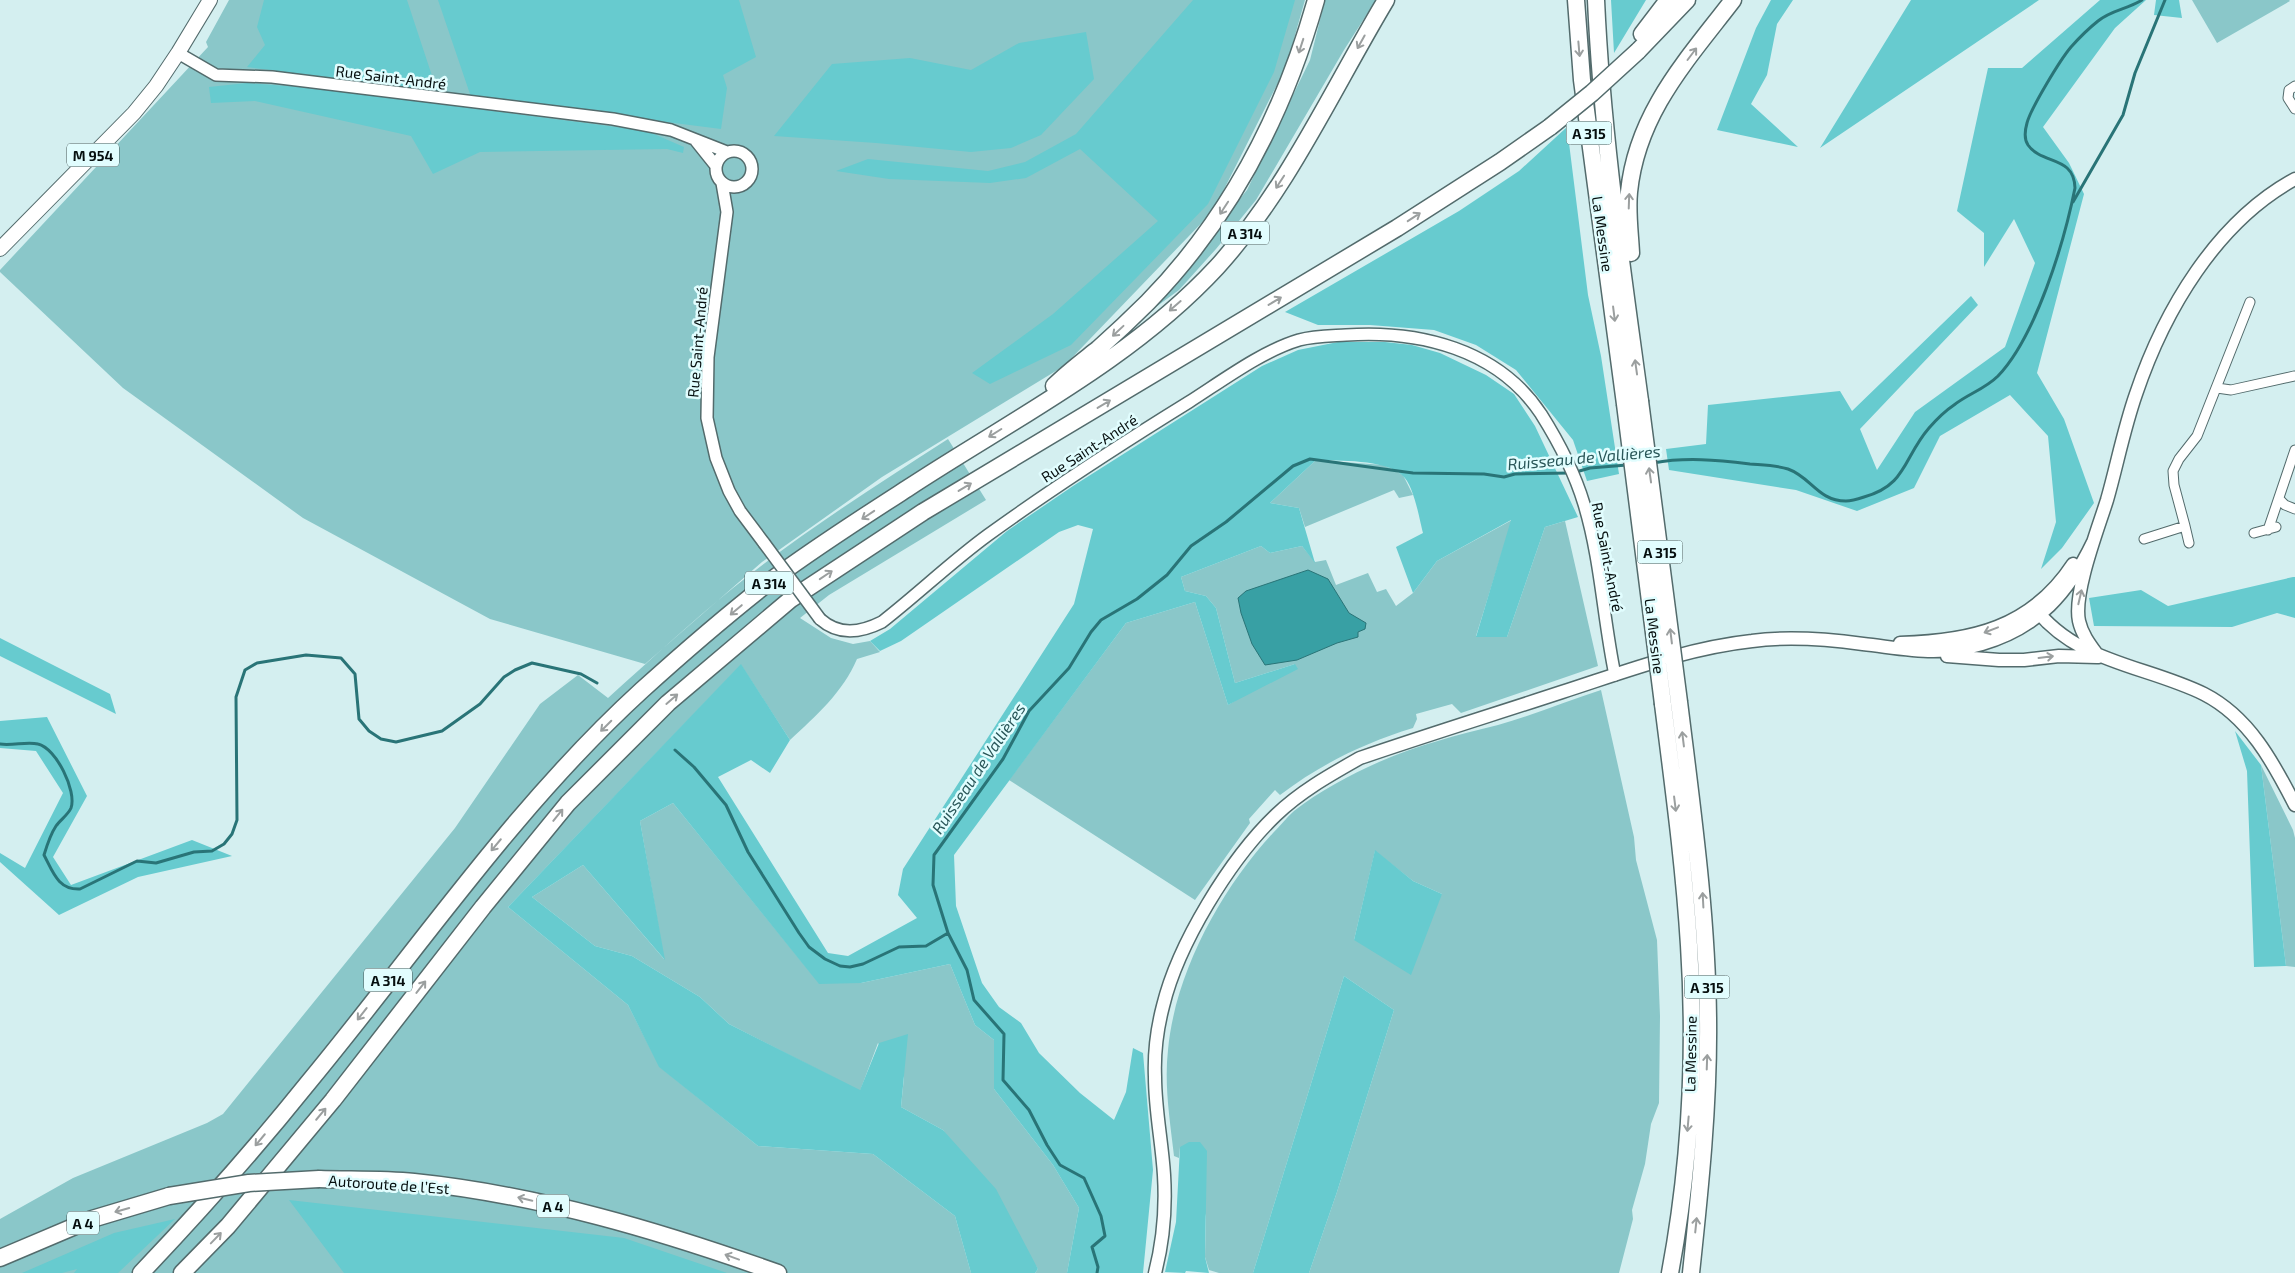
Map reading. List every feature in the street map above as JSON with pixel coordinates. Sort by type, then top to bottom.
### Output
[{"type":"highway","points":[[1037,407],[1060,379],[1114,335],[1149,300],[1190,254],[1223,211],[1246,172],[1283,96],[1316,0]]},
{"type":"highway","name":"A 314","points":[[141,1273],[203,1209],[310,1081],[461,887],[549,782],[640,692],[774,578],[908,488],[1037,407],[1150,327],[1216,268],[1242,236],[1288,170],[1386,0]]},
{"type":"highway","name":"La Messine","points":[[1576,0],[1582,80],[1632,403],[1671,703],[1702,884],[1708,1019],[1705,1112],[1691,1273]]},
{"type":"highway","name":"La Messine","points":[[1596,0],[1599,71],[1631,333],[1632,403]]},
{"type":"highway","points":[[1637,46],[1668,0]]},
{"type":"highway","name":"A 314","points":[[182,1273],[228,1226],[327,1108],[483,907],[568,803],[668,703],[791,599],[850,559],[923,512],[1397,228],[1468,182],[1592,93],[1637,46],[1686,0]]},
{"type":"highway","points":[[1631,333],[1632,267],[1629,193],[1640,140],[1664,91],[1733,0]]},
{"type":"highway","name":"La Messine","points":[[1670,1273],[1680,1206],[1690,1102],[1691,1009],[1671,703]]},
{"type":"highway","name":"Autoroute de l’Est","points":[[0,1258],[92,1219],[168,1196],[249,1183],[319,1179],[413,1182],[508,1196],[626,1222],[706,1247],[778,1273]]},
{"type":"main road","name":"M 954","points":[[0,249],[134,112],[156,86],[210,0]]},
{"type":"main road","points":[[2099,657],[2084,635],[2078,620],[2078,604],[2094,537],[2106,502],[2136,394],[2163,330],[2195,275],[2226,234],[2250,209],[2295,179]]},
{"type":"main road","points":[[1865,644],[1934,642],[1965,638],[1994,630],[2037,611],[2055,602],[2066,588],[2094,537]]},
{"type":"main road","points":[[1927,653],[1983,644],[2012,633],[2037,611]]},
{"type":"main road","points":[[2037,611],[2063,637],[2099,657],[2164,678],[2206,695],[2233,714],[2267,753],[2295,805]]},
{"type":"main road","points":[[1155,1273],[1163,1222],[1164,1195],[1155,1078],[1157,1032],[1163,1004],[1176,966],[1192,934],[1229,872],[1248,846],[1276,815],[1319,781],[1360,758],[1614,675],[1684,654],[1751,641],[1793,638],[1865,644],[1927,653],[1999,660],[2024,660],[2059,656],[2099,657]]},
{"type":"street","name":"Rue Saint-André","points":[[178,53],[216,75],[272,77],[613,119],[671,130],[727,152]]},
{"type":"street","points":[[2295,86],[2289,90],[2288,98],[2295,109]]},
{"type":"street","points":[[693,138],[716,166]]},
{"type":"street","points":[[727,152],[740,152],[751,162],[751,174],[743,185],[732,187],[722,183],[718,178],[716,166],[718,160],[727,152]]},
{"type":"street","name":"Rue Saint-André","points":[[722,183],[727,212],[708,357],[707,418],[716,458],[729,492],[740,511],[828,626],[844,631],[868,629],[882,622],[986,537],[1059,485],[1245,367],[1274,351],[1299,340],[1328,336],[1390,334],[1430,340],[1470,355],[1490,365],[1524,394],[1541,414],[1580,491],[1588,517],[1614,675]]},
{"type":"street","name":"Rue Saint-André","points":[[727,212],[743,185]]},
{"type":"street","points":[[2190,543],[2174,485],[2173,471],[2179,459],[2197,436],[2250,302]]},
{"type":"street","points":[[2217,388],[2231,390],[2295,377]]},
{"type":"street","points":[[2254,533],[2272,528],[2295,450]]},
{"type":"street","points":[[2279,499],[2285,505],[2295,510]]},
{"type":"street","points":[[2144,539],[2185,526]]},
{"type":"shaded area","points":[[229,0],[1305,0],[1286,67],[1213,211],[1064,366],[882,477],[762,562],[645,664],[490,619],[303,518],[123,388],[0,272],[208,47],[206,42]]},
{"type":"shaded area","points":[[264,0],[407,0],[437,91],[247,67],[265,45],[257,27]]},
{"type":"shaded area","points":[[438,0],[739,0],[756,57],[723,75],[727,88],[721,129],[471,97]]},
{"type":"shaded area","points":[[1193,0],[1295,0],[1274,72],[1208,204],[1071,345],[990,384],[972,373],[1053,314],[1158,221],[1080,149],[1026,178],[990,183],[889,179],[836,171],[868,159],[988,171],[1025,162],[1076,134]]},
{"type":"shaded area","points":[[1325,0],[1376,0],[1344,50],[1256,200],[1179,290],[1145,315],[1247,190],[1310,60]]},
{"type":"shaded area","points":[[1611,0],[1646,0],[1614,53]]},
{"type":"shaded area","points":[[1771,0],[1793,0],[1777,24],[1767,75],[1751,104],[1798,147],[1717,130],[1756,28]]},
{"type":"shaded area","points":[[1911,0],[2039,0],[1820,148]]},
{"type":"shaded area","points":[[2100,0],[2146,0],[2115,28],[2043,127],[2069,163],[2084,194],[2037,373],[2064,419],[2094,503],[2062,548],[2041,569],[2056,522],[2048,436],[2010,395],[1940,436],[1914,488],[1857,511],[1796,490],[1669,470],[1666,449],[1706,444],[1708,405],[1840,391],[1852,411],[1971,296],[1978,305],[1860,429],[1877,470],[1915,412],[2005,347],[2035,263],[2014,219],[1984,267],[1984,233],[1957,211],[1988,68],[2022,68]]},
{"type":"shaded area","points":[[2156,0],[2179,0],[2182,18],[2154,15]]},
{"type":"shaded area","points":[[2192,0],[2289,0],[2290,1],[2217,43]]},
{"type":"shaded area","points":[[1086,32],[1094,79],[1041,135],[1011,148],[971,152],[774,136],[832,64],[910,58],[971,70],[1019,43]]},
{"type":"shaded area","points":[[247,83],[324,89],[647,131],[684,147],[683,153],[667,149],[480,152],[433,174],[411,136],[255,101],[211,103],[209,87]]},
{"type":"shaded area","points":[[1567,127],[1588,295],[1601,356],[1619,474],[1587,481],[1573,440],[1516,370],[1476,345],[1434,330],[1370,325],[1318,325],[1285,312],[1459,211],[1519,171]]},
{"type":"shaded area","points":[[1338,342],[1385,342],[1412,345],[1440,353],[1486,375],[1514,394],[1535,426],[1578,517],[1545,527],[1507,637],[1476,637],[1511,520],[1437,561],[1413,593],[1396,547],[1423,533],[1416,502],[1406,480],[1394,470],[1373,463],[1316,460],[1270,503],[1299,508],[1315,563],[1302,546],[1270,553],[1261,546],[1181,577],[1185,591],[1206,596],[1216,608],[1235,683],[1295,664],[1298,669],[1228,705],[1195,602],[1126,623],[954,855],[956,906],[982,983],[999,1007],[1021,1023],[1039,1053],[1080,1093],[1114,1120],[1126,1092],[1133,1048],[1143,1053],[1153,1170],[1143,1273],[1067,1273],[1079,1208],[1053,1165],[994,1089],[994,1040],[975,1025],[950,964],[861,983],[819,984],[673,803],[640,821],[665,960],[583,865],[532,897],[595,946],[632,956],[700,997],[729,1024],[860,1090],[879,1043],[908,1034],[901,1107],[943,1130],[996,1189],[1038,1269],[1035,1273],[971,1273],[955,1216],[873,1154],[758,1146],[659,1067],[628,1005],[508,907],[741,664],[790,740],[770,773],[751,760],[718,777],[828,953],[848,956],[917,918],[898,895],[903,869],[1074,604],[1093,529],[1078,525],[1059,532],[901,641],[880,651],[870,641],[890,629],[1007,531],[1073,486],[1262,366],[1298,350]]},
{"type":"shaded area","points":[[948,439],[986,500],[829,595],[800,618],[831,638],[853,644],[870,641],[880,652],[857,659],[837,693],[790,740],[741,665],[508,907],[628,1005],[660,1067],[758,1146],[873,1154],[955,1216],[971,1273],[0,1273],[0,1219],[73,1178],[207,1123],[223,1114],[455,828],[540,704],[578,675],[608,698],[701,615],[785,548],[839,510]]},
{"type":"shaded area","points":[[1316,460],[1384,465],[1403,475],[1413,495],[1399,498],[1394,490],[1305,527],[1299,508],[1270,503]]},
{"type":"shaded area","points":[[1512,520],[1476,636],[1507,637],[1545,527],[1565,521],[1598,666],[1461,713],[1452,704],[1416,714],[1417,719],[1413,728],[1377,740],[1327,764],[1280,795],[1275,790],[1249,819],[1250,823],[1195,900],[1009,780],[1126,623],[1195,602],[1228,705],[1295,664],[1235,683],[1216,608],[1206,596],[1185,591],[1181,577],[1261,546],[1270,553],[1302,546],[1315,562],[1326,560],[1336,585],[1368,573],[1377,592],[1386,589],[1396,606],[1413,593],[1437,561]]},
{"type":"shaded area","points":[[1308,570],[1328,579],[1349,613],[1366,623],[1365,629],[1358,632],[1358,637],[1337,643],[1297,660],[1265,665],[1252,644],[1238,598],[1246,591]]},
{"type":"shaded area","points":[[2295,577],[2295,618],[2277,613],[2232,627],[2094,626],[2089,598],[2141,590],[2168,606]]},
{"type":"shaded area","points":[[0,638],[110,694],[116,714],[0,656]]},
{"type":"shaded area","points":[[1601,690],[1634,837],[1636,860],[1657,940],[1660,1016],[1659,1103],[1651,1124],[1645,1164],[1632,1210],[1633,1219],[1619,1273],[1309,1273],[1337,1192],[1394,1010],[1344,976],[1253,1273],[1219,1273],[1209,1270],[1205,1257],[1206,1216],[1180,1147],[1179,1158],[1174,1156],[1168,1103],[1167,1063],[1172,1021],[1180,991],[1204,934],[1236,880],[1254,855],[1291,813],[1324,790],[1346,778],[1408,750],[1511,721]],"holes":[[[1375,851],[1413,881],[1442,894],[1354,940]]]},
{"type":"shaded area","points":[[47,717],[87,796],[53,857],[71,885],[192,840],[232,856],[138,877],[59,915],[0,862],[0,853],[25,868],[63,793],[36,751],[0,748],[0,721]]},
{"type":"shaded area","points":[[2235,731],[2261,765],[2286,966],[2254,967],[2247,771]]},
{"type":"shaded area","points":[[2261,765],[2293,830],[2295,838],[2295,967],[2286,966]]},
{"type":"shaded area","points":[[673,803],[819,983],[861,983],[950,964],[975,1025],[994,1040],[994,1089],[1053,1165],[1079,1208],[1067,1273],[1035,1273],[1038,1269],[943,1130],[901,1107],[904,1077],[878,1043],[860,1091],[729,1024],[700,997],[632,956],[595,946],[532,897],[583,865],[664,959],[640,821]]},
{"type":"shaded area","points":[[1375,850],[1413,881],[1442,894],[1411,975],[1354,940]]},
{"type":"shaded area","points":[[1344,976],[1394,1010],[1337,1192],[1309,1273],[1253,1273]]},
{"type":"shaded area","points":[[1189,1142],[1200,1142],[1207,1151],[1205,1257],[1209,1273],[1165,1272],[1176,1222],[1180,1147]]},
{"type":"shaded area","points":[[289,1200],[624,1238],[727,1273],[344,1273]]},
{"type":"shaded area","points":[[175,1219],[118,1273],[74,1273],[77,1269],[62,1273],[22,1273],[114,1233]]},
{"type":"waterway","name":"Ruisseau de Vallières","points":[[1653,463],[1701,460],[1779,467],[1788,469],[1803,477],[1828,497],[1846,501],[1878,492],[1897,478],[1932,425],[1951,407],[1998,376],[2012,359],[2025,337],[2047,288],[2064,235],[2075,188],[2073,177],[2069,170],[2063,165],[2041,156],[2028,145],[2025,134],[2027,123],[2053,73],[2077,40],[2103,17],[2142,0]]},
{"type":"waterway","points":[[2073,202],[2123,115],[2135,73],[2165,0]]},
{"type":"waterway","name":"Ruisseau de Vallières","points":[[675,750],[694,767],[726,805],[748,852],[809,947],[825,959],[840,966],[850,967],[863,964],[899,947],[926,946],[948,933],[933,885],[934,855],[1003,759],[1029,711],[1069,668],[1091,632],[1101,620],[1137,599],[1167,575],[1191,546],[1226,522],[1293,466],[1310,459],[1413,473],[1484,474],[1504,477],[1515,474],[1570,473]]},
{"type":"waterway","name":"Ruisseau de Vallières","points":[[1576,472],[1590,468],[1627,465]]},
{"type":"waterway","name":"Ruisseau de Vallières","points":[[0,744],[38,744],[52,753],[64,771],[71,791],[71,808],[54,829],[44,855],[61,883],[73,889],[80,889],[137,861],[156,863],[194,852],[212,851],[224,844],[232,834],[237,820],[236,697],[245,670],[257,663],[306,655],[341,658],[355,674],[359,719],[369,731],[381,739],[396,742],[442,731],[480,704],[504,677],[532,663],[581,674],[597,683]]},
{"type":"waterway","points":[[948,933],[967,970],[974,1000],[1004,1034],[1003,1080],[1029,1110],[1047,1145],[1060,1165],[1084,1178],[1101,1216],[1105,1236],[1092,1247],[1098,1267],[1097,1273]]}]
